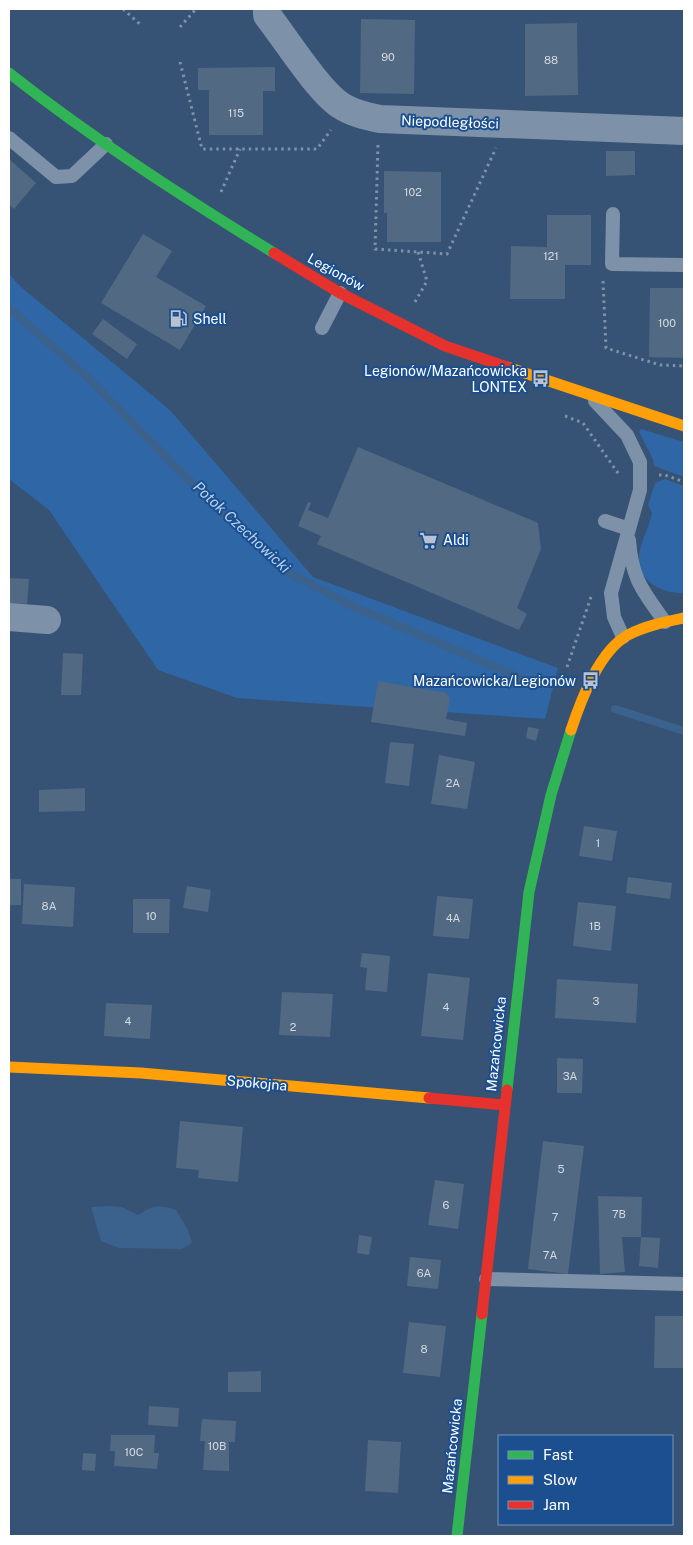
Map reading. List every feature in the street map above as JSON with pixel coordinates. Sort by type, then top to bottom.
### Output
[{"type":"street","name":"Niepodległości","points":[[267,9],[266,15],[323,88],[340,105],[361,115],[380,119],[684,131]]},
{"type":"street","name":"Legionów","points":[[9,73],[57,111],[187,200],[340,293],[445,346],[589,396],[684,426]]},
{"type":"street","points":[[9,618],[48,620]]},
{"type":"street","name":"Mazańcowicka","points":[[457,1536],[529,892],[552,791],[572,726],[590,681],[608,653],[623,637],[665,622],[684,618]]},
{"type":"street","name":"Spokojna","points":[[9,1067],[141,1073],[504,1105]]},
{"type":"lane","points":[[9,138],[56,177],[72,176],[106,144]]},
{"type":"lane","points":[[613,214],[612,264],[684,265]]},
{"type":"lane","points":[[322,328],[340,293]]},
{"type":"lane","points":[[589,396],[627,434],[640,462],[640,490],[611,593],[614,617],[623,637]]},
{"type":"lane","points":[[605,520],[629,530]]},
{"type":"lane","points":[[629,530],[630,562],[636,582],[665,622]]},
{"type":"lane","points":[[486,1279],[684,1284]]},
{"type":"path","points":[[123,9],[142,26]]},
{"type":"path","points":[[180,27],[196,9]]},
{"type":"path","points":[[180,62],[202,149],[317,149],[346,108]]},
{"type":"path","points":[[380,119],[374,249],[447,254],[507,124]]},
{"type":"path","points":[[220,193],[240,149]]},
{"type":"path","points":[[212,187],[228,198]]},
{"type":"path","points":[[412,308],[427,281],[418,252]]},
{"type":"path","points":[[612,264],[603,274],[606,348],[660,365],[684,366]]},
{"type":"shaded area","points":[[9,274],[21,287],[170,410],[313,577],[558,668],[545,719],[237,698],[158,670],[49,510],[9,479]]},
{"type":"shaded area","points":[[641,429],[684,442],[684,477],[654,466],[653,459],[639,432]]},
{"type":"shaded area","points":[[665,479],[684,486],[684,593],[661,589],[654,585],[643,575],[640,567],[641,548],[652,513],[648,505],[655,483]]},
{"type":"shaded area","points":[[156,1206],[176,1210],[187,1228],[192,1243],[182,1249],[119,1248],[101,1241],[91,1207],[122,1207],[138,1215]]},
{"type":"building","points":[[361,19],[415,20],[414,94],[360,93]]},
{"type":"building","points":[[577,23],[578,95],[525,96],[525,24]]},
{"type":"building","points":[[275,67],[275,91],[263,91],[263,135],[209,135],[209,90],[198,90],[198,68]]},
{"type":"building","points":[[606,151],[635,151],[635,175],[606,176]]},
{"type":"building","points":[[9,159],[36,183],[14,209],[9,204]]},
{"type":"building","points":[[384,171],[441,172],[441,242],[387,242],[387,213],[384,213]]},
{"type":"building","points":[[547,215],[591,215],[591,265],[565,265],[565,299],[510,299],[511,246],[547,247]]},
{"type":"building","points":[[143,234],[172,251],[156,277],[206,306],[180,350],[101,303]]},
{"type":"building","points":[[650,288],[684,288],[684,358],[649,357]]},
{"type":"building","points":[[103,319],[137,344],[127,359],[92,334]]},
{"type":"building","name":"Aldi","points":[[358,447],[538,523],[541,549],[517,608],[527,614],[519,630],[317,544],[321,536],[298,526],[308,502],[311,503],[308,510],[328,518]]},
{"type":"building","points":[[9,578],[29,579],[27,604],[9,603]]},
{"type":"building","points":[[63,653],[83,654],[81,695],[61,695]]},
{"type":"building","points":[[378,681],[446,693],[450,698],[446,719],[467,723],[465,736],[371,722]]},
{"type":"building","points":[[528,727],[539,729],[536,741],[526,738]]},
{"type":"building","points":[[390,742],[414,744],[409,786],[385,783]]},
{"type":"building","points":[[439,755],[475,762],[467,809],[431,804]]},
{"type":"building","points":[[85,788],[85,811],[39,812],[39,790]]},
{"type":"building","points":[[584,826],[617,831],[612,861],[579,856]]},
{"type":"building","points":[[628,877],[672,883],[670,899],[626,893]]},
{"type":"building","points":[[9,879],[21,879],[21,905],[9,905]]},
{"type":"building","points":[[24,884],[75,887],[73,927],[22,924]]},
{"type":"building","points":[[187,886],[211,890],[208,912],[183,908]]},
{"type":"building","points":[[437,896],[473,899],[469,939],[433,936]]},
{"type":"building","points":[[133,899],[170,899],[169,933],[133,933]]},
{"type":"building","points":[[578,902],[616,906],[611,951],[573,946]]},
{"type":"building","points":[[362,953],[390,956],[387,992],[365,990],[367,968],[360,967]]},
{"type":"building","points":[[428,973],[470,978],[463,1040],[421,1036]]},
{"type":"building","points":[[557,979],[638,984],[636,1023],[555,1018]]},
{"type":"building","points":[[282,992],[333,994],[330,1037],[279,1035]]},
{"type":"building","points":[[106,1003],[152,1005],[150,1039],[104,1036]]},
{"type":"building","points":[[557,1058],[583,1059],[582,1093],[557,1093]]},
{"type":"building","points":[[180,1121],[243,1127],[238,1182],[198,1178],[199,1170],[176,1168]]},
{"type":"building","points":[[543,1141],[584,1146],[568,1274],[528,1269]]},
{"type":"building","points":[[435,1180],[464,1184],[458,1229],[428,1225]]},
{"type":"building","points":[[598,1196],[642,1197],[641,1237],[622,1237],[625,1272],[600,1274]]},
{"type":"building","points":[[359,1235],[372,1237],[369,1255],[357,1253]]},
{"type":"building","points":[[641,1237],[660,1238],[658,1268],[639,1266]]},
{"type":"building","points":[[410,1257],[441,1260],[438,1289],[407,1286]]},
{"type":"building","points":[[655,1316],[684,1316],[684,1368],[654,1368]]},
{"type":"building","points":[[409,1322],[446,1326],[440,1377],[403,1373]]},
{"type":"building","points":[[261,1371],[261,1392],[228,1392],[228,1372]]},
{"type":"building","points":[[149,1406],[179,1408],[178,1427],[148,1425]]},
{"type":"building","points":[[202,1419],[236,1421],[235,1442],[229,1442],[229,1471],[203,1470],[205,1441],[200,1441]]},
{"type":"building","points":[[111,1435],[155,1435],[154,1453],[159,1453],[157,1469],[114,1466],[115,1451],[110,1451]]},
{"type":"building","points":[[368,1440],[401,1442],[398,1493],[365,1491]]},
{"type":"building","points":[[83,1453],[96,1454],[95,1471],[82,1470]]},
{"type":"waterway","name":"Potok Czechowicki","points":[[9,308],[84,374],[182,473],[284,570],[352,606],[521,678]]},
{"type":"waterway","name":"Potok Czechowicki","points":[[615,709],[684,731]]},
{"type":"traffic: fast","points":[[9,73],[139,167],[274,253]]},
{"type":"traffic: fast","points":[[507,1090],[529,892],[551,795],[571,730]]},
{"type":"traffic: fast","points":[[457,1536],[482,1314]]},
{"type":"traffic: slow","points":[[507,367],[684,426]]},
{"type":"traffic: slow","points":[[571,730],[592,677],[608,652],[618,642],[641,629],[684,618]]},
{"type":"traffic: slow","points":[[9,1067],[141,1073],[429,1098]]},
{"type":"traffic: jam","points":[[274,253],[340,293],[445,346],[507,367]]},
{"type":"traffic: jam","points":[[482,1314],[507,1090]]},
{"type":"traffic: jam","points":[[429,1098],[504,1105]]},
{"type":"place","name":"Shell","points":[[179,319]]},
{"type":"place","name":"Legionów/Mazańcowicka LONTEX","points":[[541,379]]},
{"type":"place","name":"Aldi","points":[[429,540]]},
{"type":"place","name":"Mazańcowicka/Legionów","points":[[590,681]]}]
